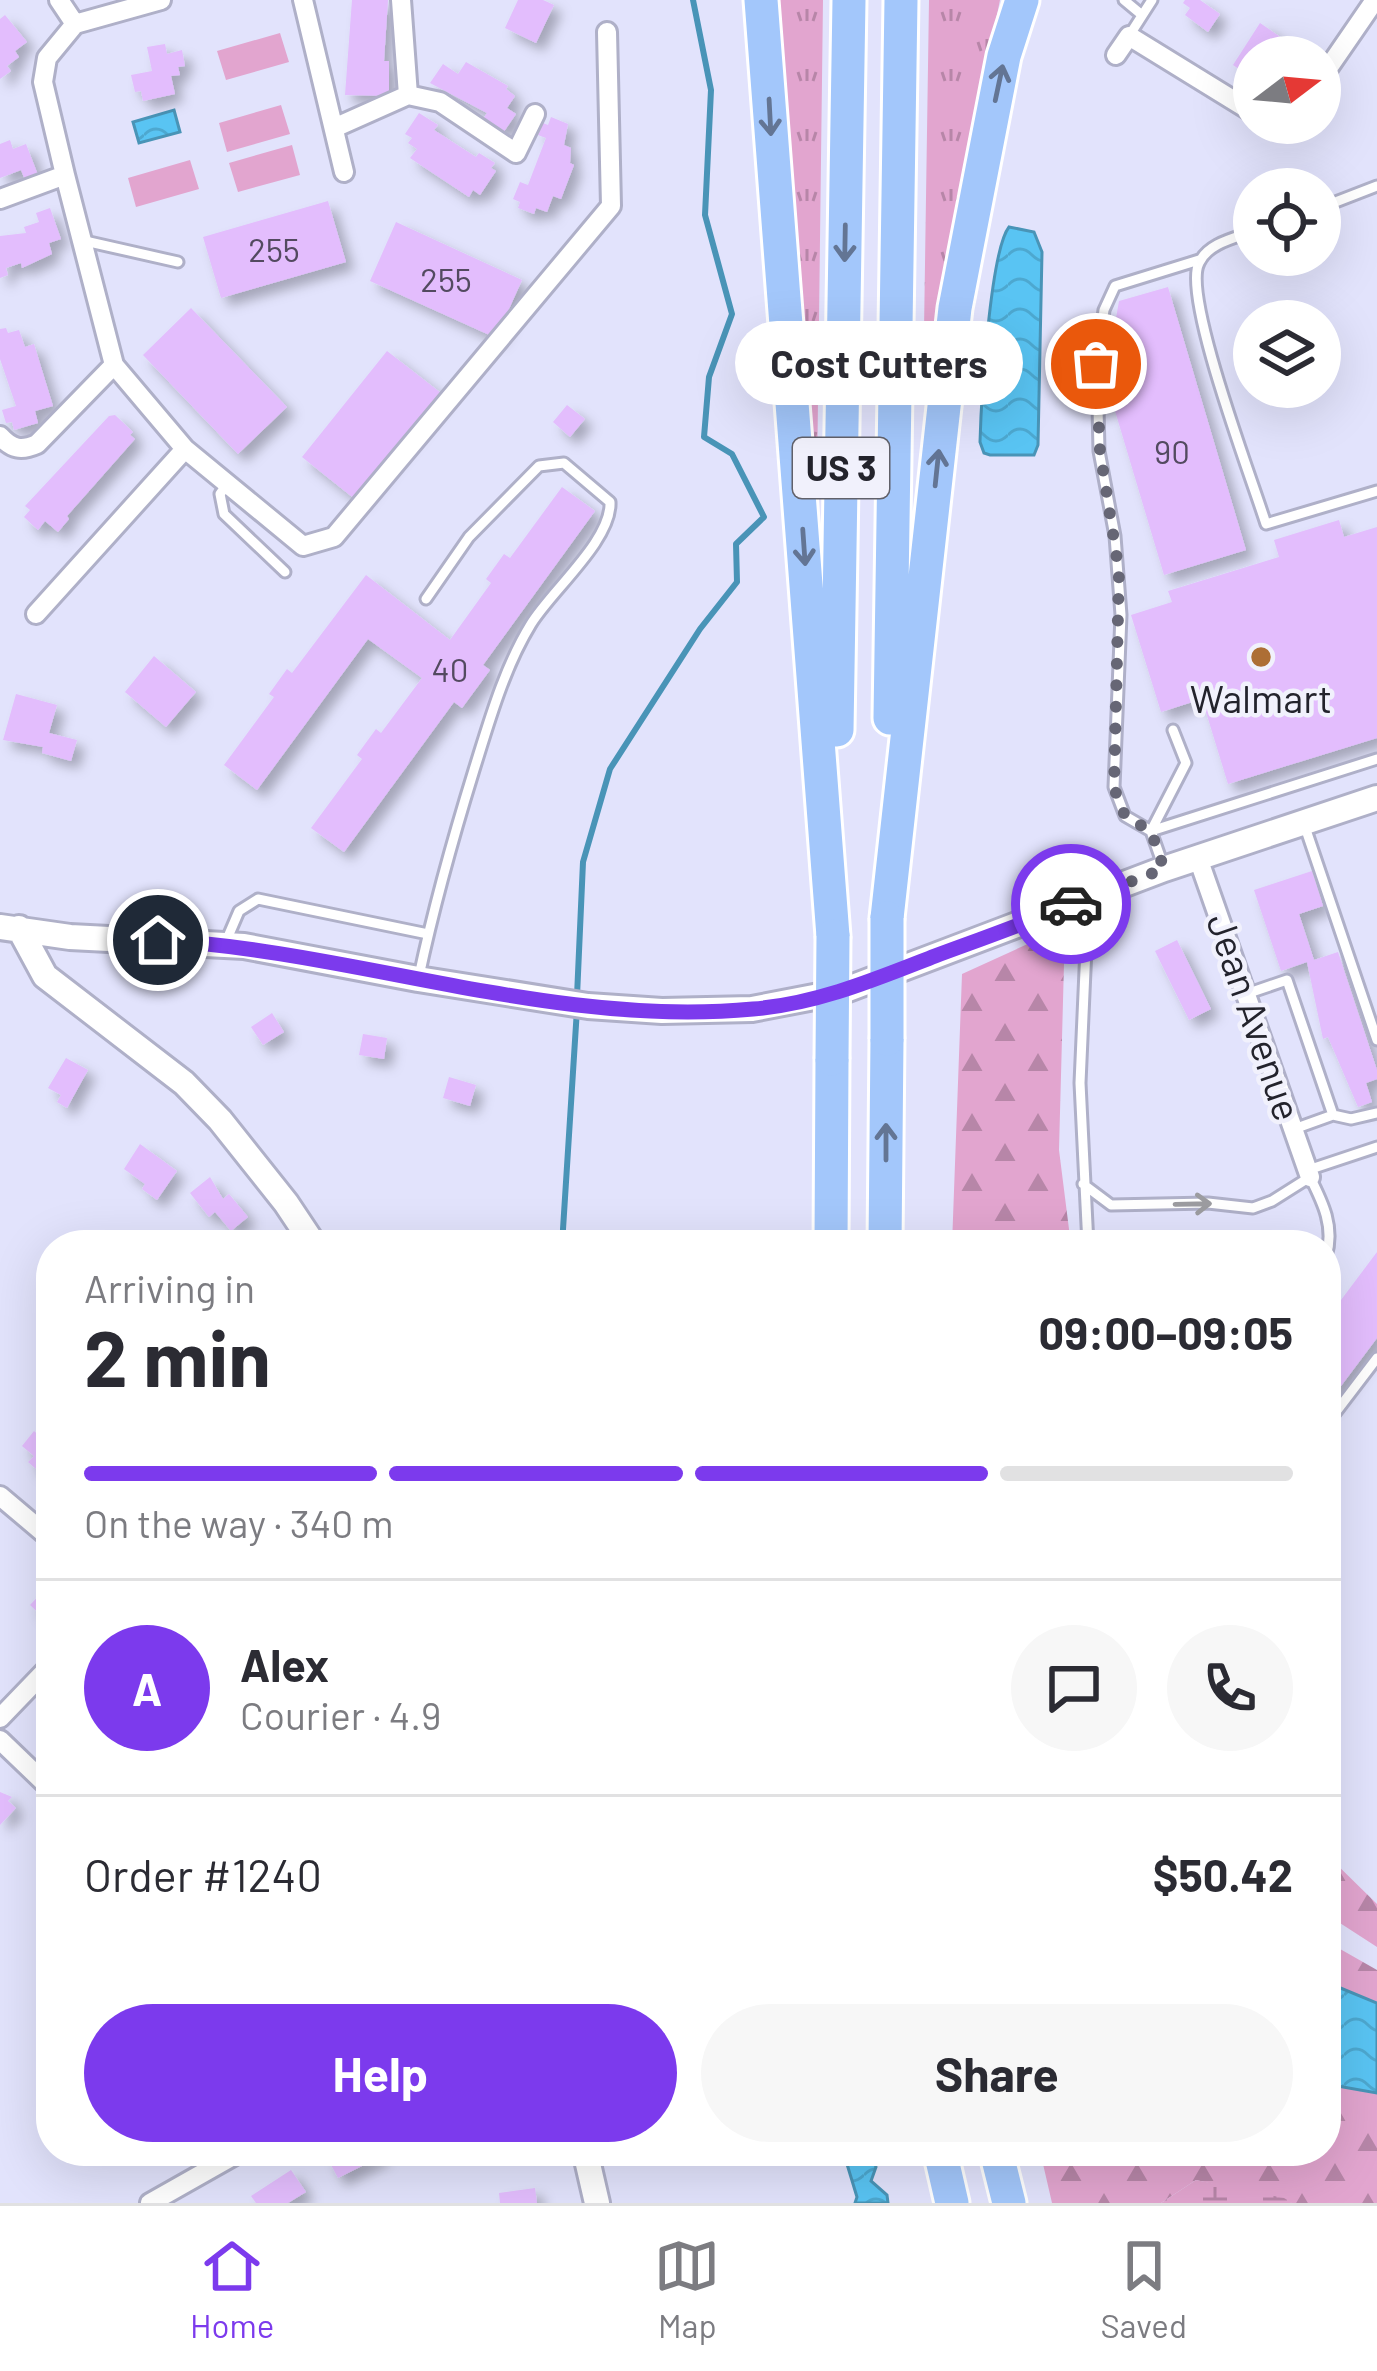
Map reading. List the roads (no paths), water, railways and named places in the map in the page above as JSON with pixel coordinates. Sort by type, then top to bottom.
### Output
[{"type":"highway","points":[[761,0],[833,936]]},
{"type":"highway","name":"US 3","points":[[831,1230],[849,0]]},
{"type":"highway","name":"US 3","points":[[885,1230],[902,0]]},
{"type":"highway","points":[[887,918],[956,308],[1004,56],[1022,0]]},
{"type":"highway","points":[[943,2166],[952,2203]]},
{"type":"highway","points":[[1000,2166],[1009,2203]]},
{"type":"street","points":[[59,0],[75,24]]},
{"type":"street","points":[[161,0],[75,24],[47,58],[44,82],[80,240],[114,365],[185,449],[303,546],[334,537],[611,206],[608,32]]},
{"type":"street","points":[[303,0],[344,172]]},
{"type":"street","points":[[401,0],[407,95]]},
{"type":"street","points":[[1341,51],[1374,6]]},
{"type":"street","points":[[1116,55],[1129,36],[1233,100]]},
{"type":"street","points":[[334,128],[407,95],[440,102],[516,153],[535,114]]},
{"type":"street","points":[[0,200],[65,175]]},
{"type":"street","points":[[0,436],[13,448],[37,444],[114,365]]},
{"type":"street","points":[[36,614],[185,449]]},
{"type":"street","points":[[10,928],[70,937],[225,944],[535,999],[712,1012],[814,999],[1164,869],[1377,798]]},
{"type":"street","name":"Jean Avenue","points":[[1198,858],[1309,1173]]},
{"type":"street","points":[[10,928],[45,976],[184,1083],[220,1120],[303,1230]]},
{"type":"street","points":[[0,1496],[36,1526]]},
{"type":"street","points":[[0,1718],[36,1681]]},
{"type":"street","points":[[0,1740],[36,1775]]},
{"type":"street","points":[[149,2203],[215,2166]]},
{"type":"street","points":[[588,2166],[597,2203]]},
{"type":"lane","points":[[1124,0],[1142,15]]},
{"type":"lane","points":[[1129,36],[1152,0]]},
{"type":"lane","points":[[1341,200],[1377,186]]},
{"type":"lane","points":[[1164,869],[1151,831],[1125,816],[1114,788],[1119,572],[1100,451],[1096,364],[1104,310],[1115,286],[1199,260],[1215,245],[1233,239]]},
{"type":"lane","points":[[80,240],[178,262]]},
{"type":"lane","points":[[1199,260],[1195,277],[1201,319],[1266,524],[1377,491]]},
{"type":"lane","points":[[418,980],[502,687],[531,624],[609,518],[610,502],[564,463],[538,466],[469,537],[426,599]]},
{"type":"lane","points":[[227,483],[220,494],[224,514],[284,572]]},
{"type":"lane","points":[[1151,831],[1186,763],[1174,730]]},
{"type":"lane","points":[[1151,831],[1377,759]]},
{"type":"lane","points":[[1303,822],[1377,1040]]},
{"type":"lane","points":[[1087,1230],[1080,1061],[1088,897]]},
{"type":"lane","points":[[225,944],[239,911],[258,899],[428,934]]},
{"type":"lane","points":[[1246,994],[1287,980],[1333,1115]]},
{"type":"lane","points":[[1294,1129],[1333,1115],[1351,1119],[1377,1113]]},
{"type":"lane","points":[[1082,1184],[1112,1205],[1208,1203],[1253,1208],[1272,1202],[1309,1173],[1377,1147]]},
{"type":"lane","points":[[1309,1173],[1326,1208],[1330,1230]]},
{"type":"lane","points":[[1341,1405],[1377,1358]]},
{"type":"water","points":[[174,110],[180,132],[139,143],[133,122]]},
{"type":"water","points":[[1009,227],[1034,232],[1042,252],[1038,445],[1034,455],[990,455],[980,442],[992,296]]},
{"type":"water","points":[[1341,1988],[1377,2003],[1377,2093],[1341,2087]]},
{"type":"water","points":[[848,2166],[876,2166],[871,2181],[887,2195],[888,2203],[855,2203]]},
{"type":"waterway","points":[[577,996],[583,862],[610,769],[700,629],[737,582],[736,544],[764,517],[732,454],[704,437],[709,377],[732,314],[705,215],[711,90],[693,0]]},
{"type":"waterway","points":[[563,1230],[577,1009]]},
{"type":"place","name":"Cost Cutters","points":[[1096,364]]},
{"type":"place","name":"Walmart","points":[[1261,657]]}]
